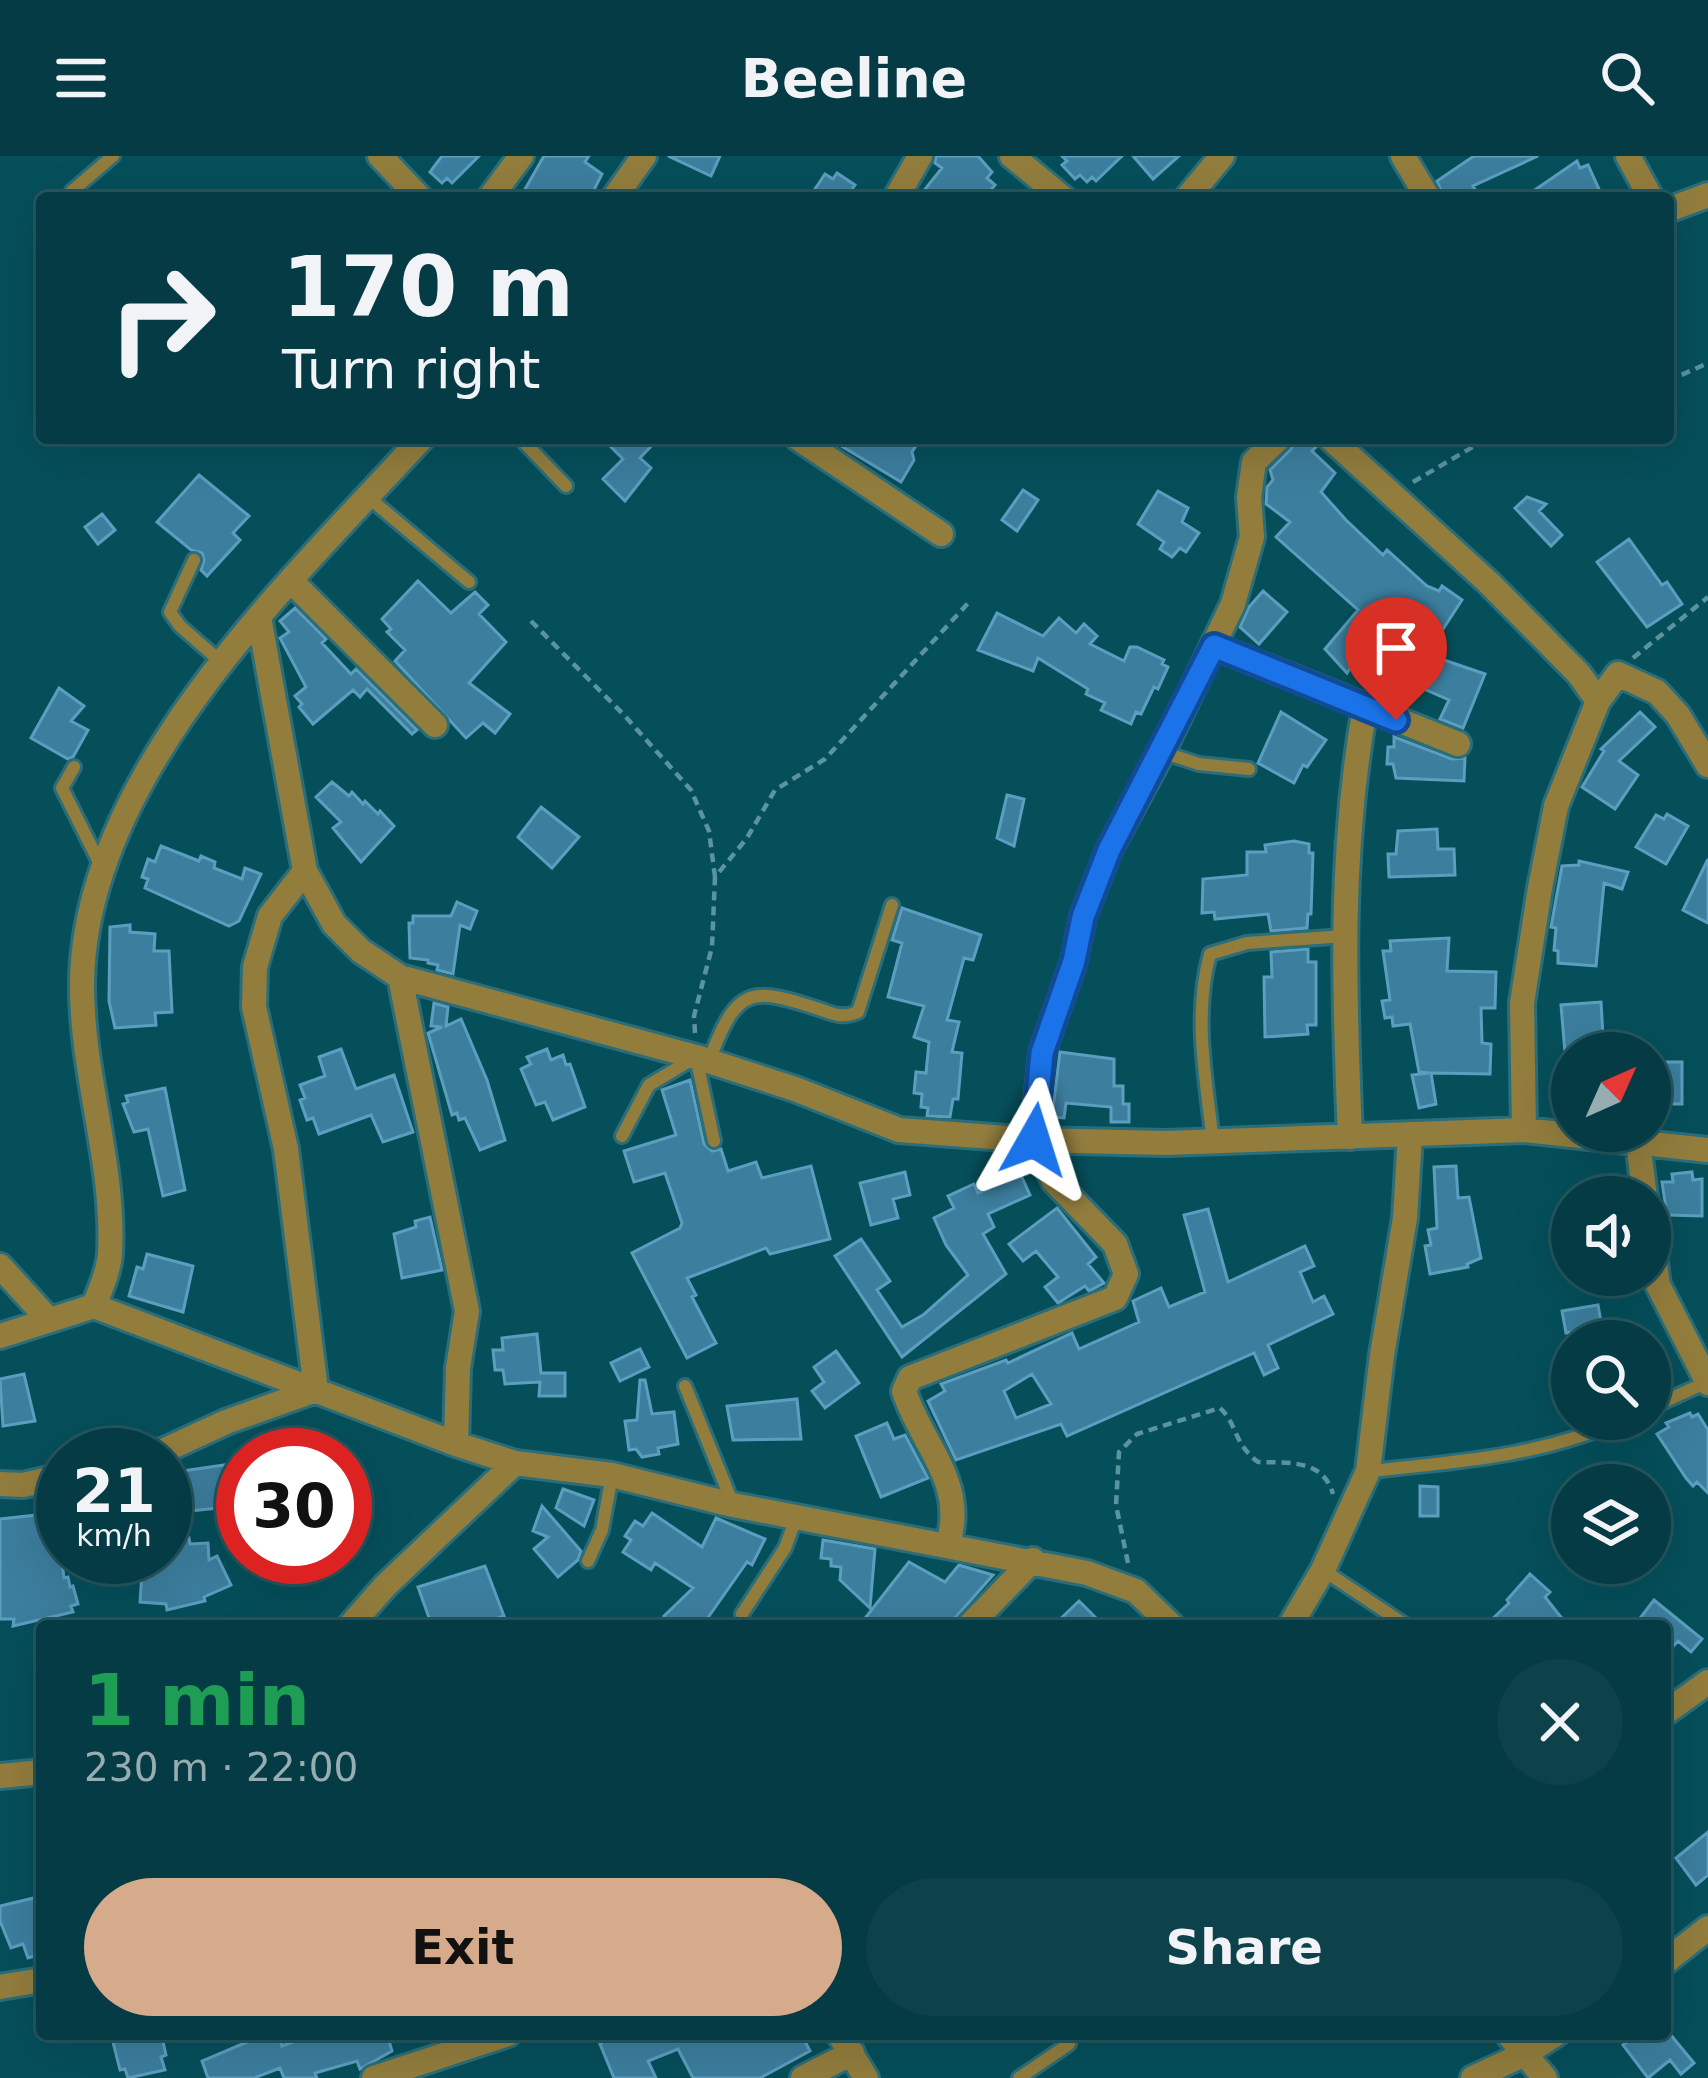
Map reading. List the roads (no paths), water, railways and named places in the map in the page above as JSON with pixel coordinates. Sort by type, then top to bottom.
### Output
[{"type":"street","points":[[380,156],[414,192]]},
{"type":"street","points":[[494,192],[521,156]]},
{"type":"street","points":[[618,192],[644,156]]},
{"type":"street","points":[[899,192],[920,156]]},
{"type":"street","points":[[1012,156],[1056,192]]},
{"type":"street","points":[[1192,192],[1222,156]]},
{"type":"street","points":[[1402,156],[1424,192]]},
{"type":"street","points":[[1628,156],[1648,192]]},
{"type":"street","points":[[1674,208],[1708,195]]},
{"type":"street","points":[[94,1306],[110,1259],[108,1195],[90,1091],[82,986],[85,933],[103,869],[135,794],[194,699],[259,616],[416,444]]},
{"type":"street","points":[[807,444],[940,534]]},
{"type":"street","points":[[948,1544],[956,1519],[953,1498],[929,1439],[910,1409],[904,1391],[910,1378],[1114,1298],[1126,1274],[1115,1244],[1054,1181],[1034,1140],[1042,1053],[1074,961],[1083,917],[1109,850],[1233,604],[1252,537],[1249,496],[1254,462],[1273,444]]},
{"type":"street","points":[[1337,444],[1534,628],[1598,701]]},
{"type":"street","points":[[292,581],[435,725]]},
{"type":"street","points":[[259,616],[305,871],[334,924],[361,951],[400,977],[703,1059],[899,1130],[1034,1140],[1213,1142],[1524,1130],[1551,1133]]},
{"type":"street","points":[[1214,646],[1457,744]]},
{"type":"street","points":[[1524,1130],[1522,1004],[1556,806],[1598,701],[1618,674],[1657,692],[1708,765]]},
{"type":"street","points":[[1350,1137],[1344,879],[1365,707]]},
{"type":"street","points":[[305,871],[270,916],[254,967],[254,1007],[286,1149],[316,1390]]},
{"type":"street","points":[[400,977],[467,1311],[458,1368],[456,1444]]},
{"type":"street","points":[[1294,1620],[1323,1570],[1368,1471],[1406,1218],[1410,1135]]},
{"type":"street","points":[[1671,1146],[1708,1150]]},
{"type":"street","points":[[0,1266],[49,1319]]},
{"type":"street","points":[[1664,1296],[1707,1382]]},
{"type":"street","points":[[0,1336],[94,1306],[515,1463],[612,1475],[733,1505],[1088,1573],[1136,1591],[1166,1620]]},
{"type":"street","points":[[192,1438],[316,1390]]},
{"type":"street","points":[[355,1620],[515,1463]]},
{"type":"street","points":[[0,1484],[36,1482]]},
{"type":"street","points":[[975,1620],[1034,1560]]},
{"type":"street","points":[[1671,1709],[1708,1682]]},
{"type":"street","points":[[0,1776],[36,1773]]},
{"type":"street","points":[[1671,1957],[1708,1928]]},
{"type":"street","points":[[0,1987],[36,1982]]},
{"type":"street","points":[[374,2078],[490,2040]]},
{"type":"street","points":[[803,2078],[846,2043],[866,2078]]},
{"type":"street","points":[[1473,2078],[1517,2044],[1545,2078]]},
{"type":"lane","points":[[72,191],[113,156]]},
{"type":"lane","points":[[526,444],[566,486]]},
{"type":"lane","points":[[368,496],[469,582]]},
{"type":"lane","points":[[194,560],[170,612],[222,663]]},
{"type":"lane","points":[[1162,752],[1199,764],[1249,769]]},
{"type":"lane","points":[[74,767],[62,788],[103,869]]},
{"type":"lane","points":[[622,1136],[649,1085],[703,1059],[742,1000],[768,993],[844,1018],[858,1012],[892,905]]},
{"type":"lane","points":[[1213,1142],[1202,1038],[1204,974],[1210,954],[1246,943],[1345,936]]},
{"type":"lane","points":[[703,1059],[714,1142]]},
{"type":"lane","points":[[1671,1398],[1707,1382]]},
{"type":"lane","points":[[685,1386],[733,1505]]},
{"type":"lane","points":[[1368,1471],[1492,1458],[1572,1440]]},
{"type":"lane","points":[[588,1561],[602,1530],[612,1475]]},
{"type":"lane","points":[[742,1614],[785,1548],[796,1516]]},
{"type":"lane","points":[[1323,1570],[1398,1620]]},
{"type":"lane","points":[[1018,2078],[1069,2044]]}]
